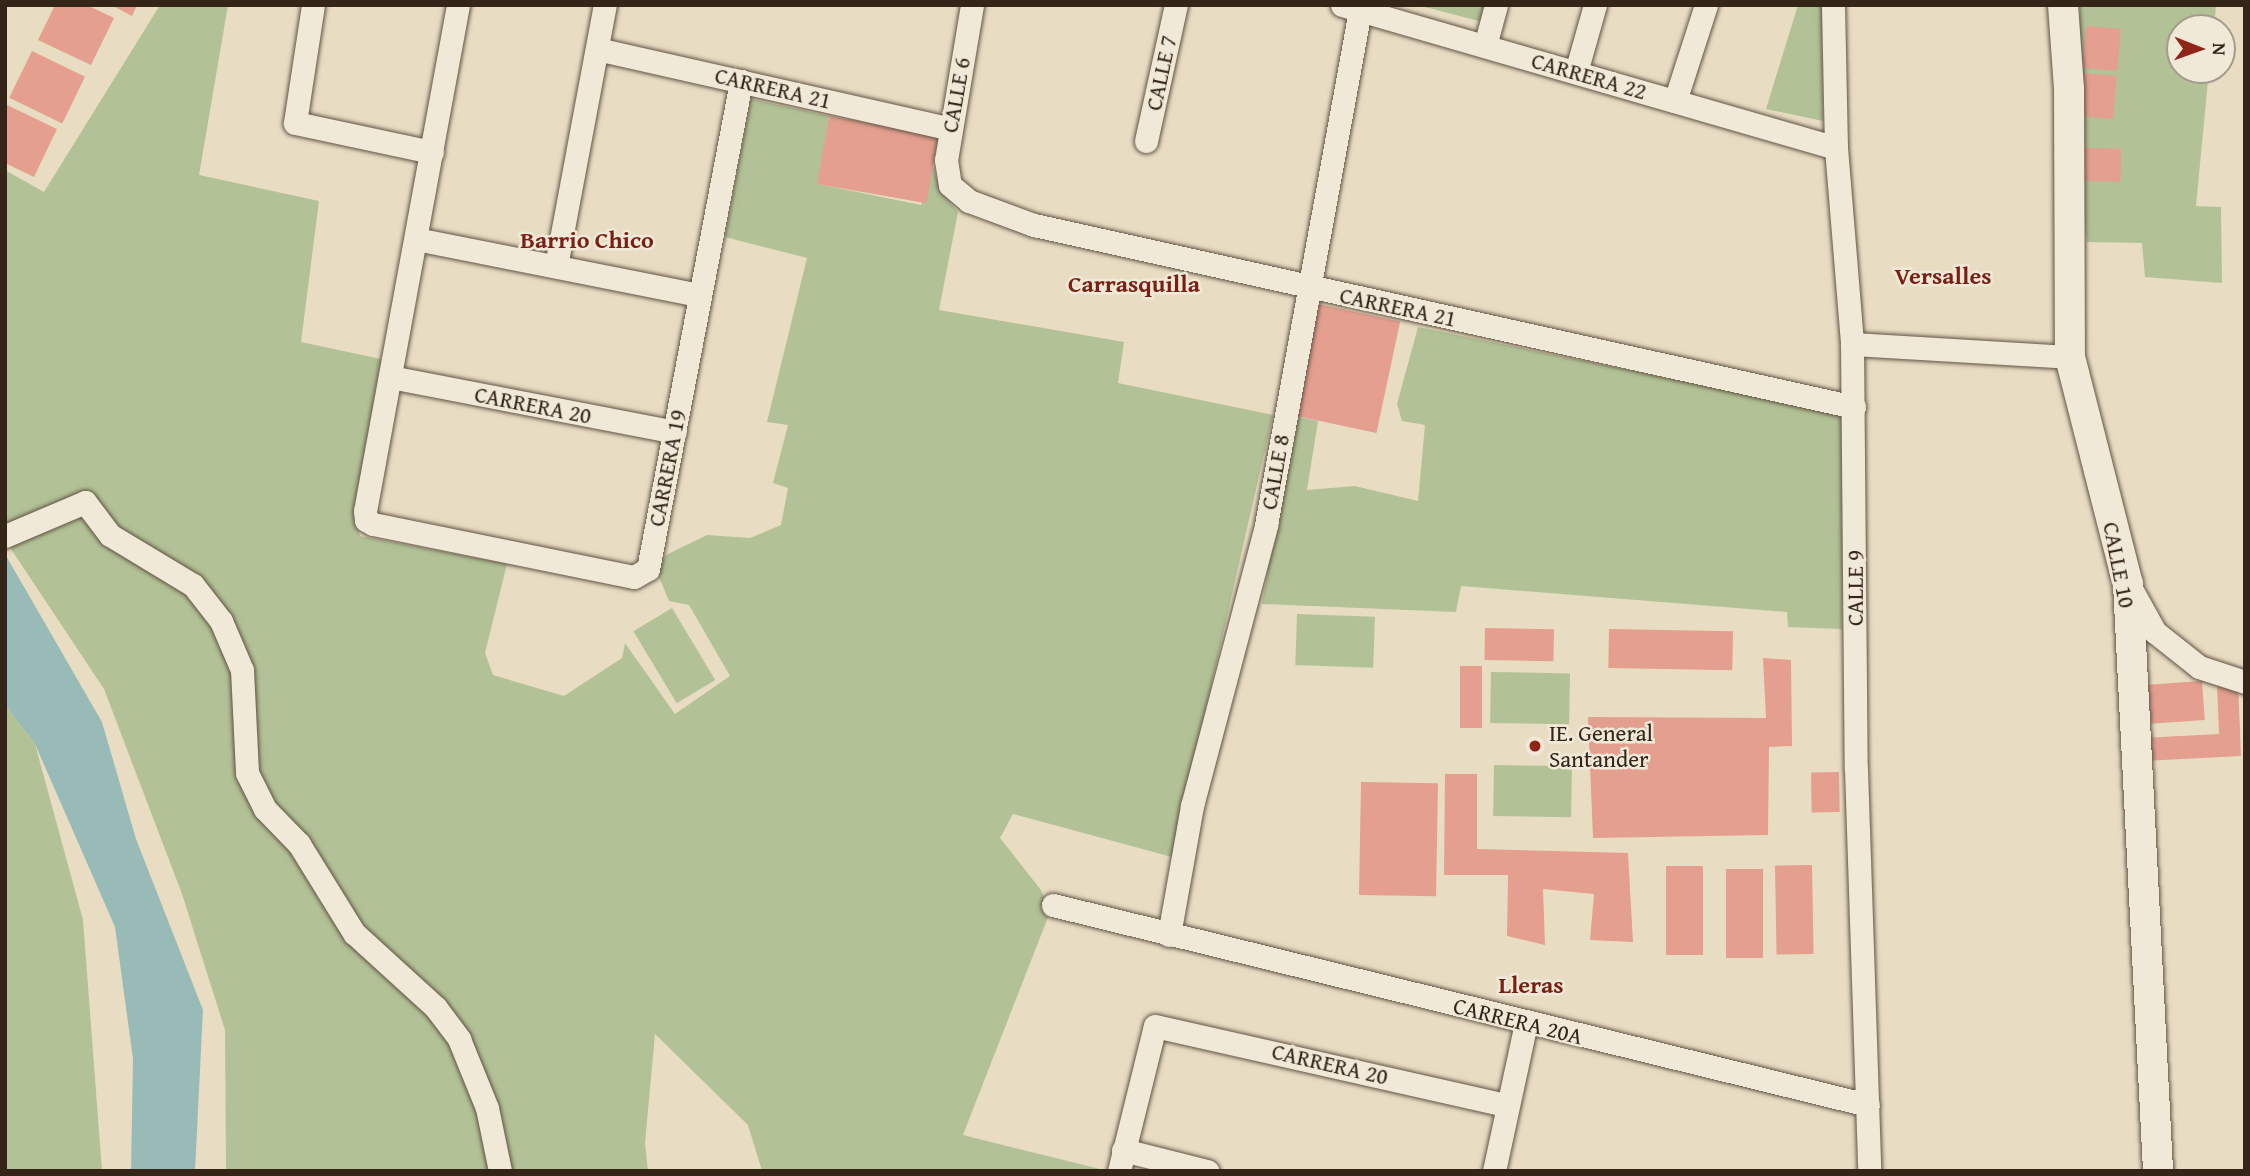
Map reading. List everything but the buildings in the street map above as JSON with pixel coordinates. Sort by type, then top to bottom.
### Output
[{"type":"street","points":[[313,5],[295,123],[432,152]]},
{"type":"street","points":[[390,377],[458,5]]},
{"type":"street","points":[[556,266],[605,5]]},
{"type":"street","name":"CALLE 6","points":[[950,185],[948,128],[972,5]]},
{"type":"street","name":"CALLE 7","points":[[1146,141],[1176,5]]},
{"type":"street","points":[[1485,46],[1496,5]]},
{"type":"street","points":[[1576,72],[1595,5]]},
{"type":"street","points":[[1675,101],[1706,5]]},
{"type":"street","name":"CALLE 9","points":[[1833,5],[1836,148],[1852,344],[1854,407],[1856,769],[1869,1171]]},
{"type":"street","name":"CALLE 10","points":[[2063,5],[2069,88],[2070,357],[2128,584],[2158,1171]]},
{"type":"street","name":"CARRERA 22","points":[[1355,7],[1836,148]]},
{"type":"street","name":"CALLE 8","points":[[1168,935],[1192,806],[1266,525],[1355,7]]},
{"type":"street","name":"CARRERA 21","points":[[597,49],[948,128]]},
{"type":"street","name":"CARRERA 19","points":[[390,377],[366,520],[634,577],[642,575],[648,569],[741,81]]},
{"type":"street","name":"CARRERA 21","points":[[950,185],[969,201],[1034,225],[1854,407]]},
{"type":"street","points":[[416,239],[700,295]]},
{"type":"street","points":[[1852,344],[2070,357]]},
{"type":"street","name":"CARRERA 20","points":[[390,377],[675,432]]},
{"type":"street","points":[[5,536],[85,502],[110,535],[193,585],[214,612],[242,670],[247,773],[265,809],[299,844],[354,933],[436,1008],[459,1040],[486,1108],[500,1171]]},
{"type":"street","points":[[2128,584],[2155,632],[2199,667],[2245,682]]},
{"type":"street","name":"CARRERA 20A","points":[[1053,905],[1868,1105]]},
{"type":"street","points":[[1495,1171],[1505,1105],[1526,1023]]},
{"type":"street","name":"CARRERA 20","points":[[1121,1160],[1155,1026],[1505,1105]]},
{"type":"street","points":[[1121,1160],[1207,1171]]},
{"type":"green space","points":[[160,5],[228,5],[199,175],[319,201],[301,342],[381,359],[354,510],[360,536],[507,564],[485,653],[493,675],[564,696],[622,658],[625,643],[675,714],[730,676],[689,605],[669,601],[656,570],[666,555],[707,535],[750,538],[781,525],[788,488],[773,483],[788,425],[767,422],[807,258],[725,237],[751,99],[829,116],[818,184],[921,205],[933,166],[940,191],[958,212],[939,310],[1124,342],[1118,383],[1273,415],[1172,857],[1013,814],[1000,838],[1041,890],[1050,912],[963,1135],[1108,1171],[762,1171],[748,1125],[655,1034],[645,1143],[648,1171],[226,1171],[225,1030],[182,894],[104,689],[5,540],[5,170],[44,192]]},
{"type":"green space","points":[[1417,5],[1486,5],[1483,22]]},
{"type":"green space","points":[[1798,5],[1822,5],[1823,121],[1766,109]]},
{"type":"green space","points":[[2080,5],[2216,5],[2215,14],[2166,14],[2166,84],[2208,84],[2196,206],[2221,207],[2222,283],[2145,277],[2142,243],[2087,242],[2080,181]]},
{"type":"green space","points":[[1418,327],[1843,414],[1842,629],[1788,627],[1787,612],[1461,586],[1456,612],[1262,604],[1295,416],[1318,421],[1307,490],[1355,486],[1418,501],[1425,425],[1402,421],[1397,404]]},
{"type":"green space","points":[[672,608],[715,680],[677,703],[633,631]]},
{"type":"green space","points":[[1297,614],[1375,617],[1373,668],[1295,665]]},
{"type":"green space","points":[[1491,672],[1570,673],[1569,724],[1490,723]]},
{"type":"green space","points":[[5,705],[35,744],[83,920],[102,1171],[5,1171]]},
{"type":"green space","points":[[1494,765],[1572,766],[1571,817],[1493,816]]},
{"type":"water","points":[[5,554],[102,722],[136,839],[203,1010],[195,1171],[131,1171],[133,1059],[115,927],[35,744],[5,705]]},
{"type":"place","name":"IE. General Santander","points":[[1535,746]]},
{"type":"district","name":"Barrio Chico","points":[[587,240]]},
{"type":"district","name":"Versalles","points":[[1943,276]]},
{"type":"district","name":"Carrasquilla","points":[[1134,284]]},
{"type":"district","name":"Lleras","points":[[1531,985]]}]
